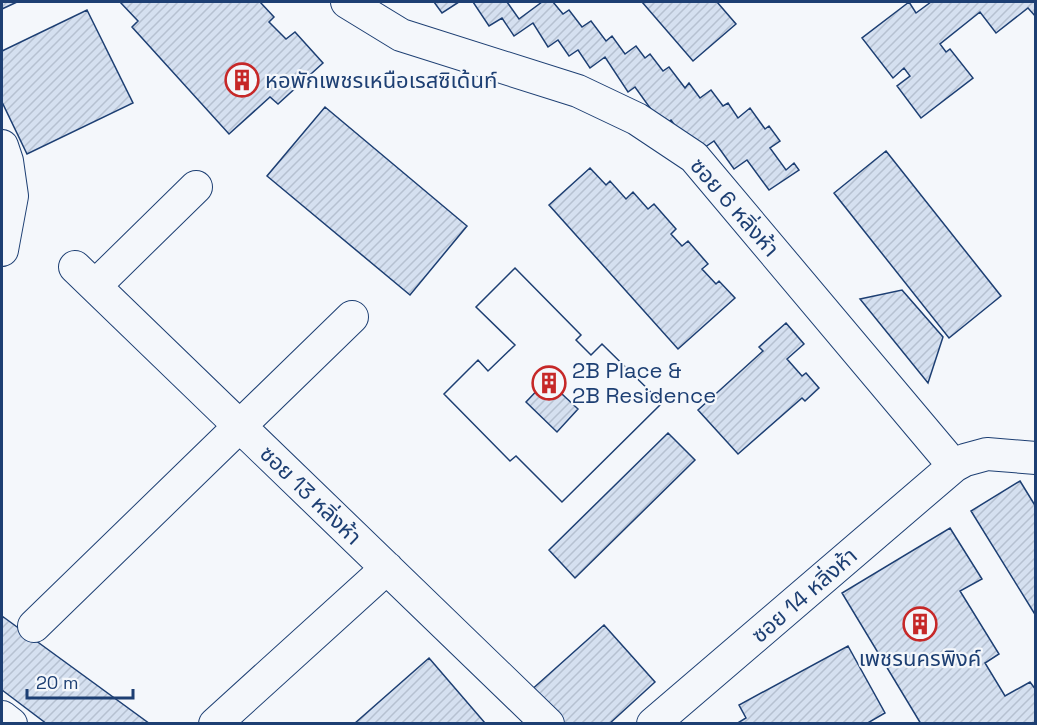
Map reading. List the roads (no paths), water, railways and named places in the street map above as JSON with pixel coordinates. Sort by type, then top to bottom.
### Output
[{"type":"street","name":"ซอย 6 หลิ่งห้า","points":[[347,2],[401,35],[578,91],[637,119],[694,157],[954,466]]},
{"type":"street","points":[[2,146],[7,161],[12,196],[2,249]]},
{"type":"street","name":"ซอย 13 หลิ่งห้า","points":[[196,187],[85,276],[548,723]]},
{"type":"street","points":[[34,626],[352,317]]},
{"type":"street","name":"ซอย 14 หลิ่งห้า","points":[[653,723],[954,466],[964,460],[987,454],[1035,458]]},
{"type":"street","points":[[215,723],[387,568]]},
{"type":"street","points":[[2,717],[11,723]]},
{"type":"place","name":"หอพักเพชรเหนือเรสซิเด้นท์","points":[[242,80]]},
{"type":"place","name":"2B Place & 2B Residence","points":[[549,383]]},
{"type":"place","name":"เพชรนครพิงค์","points":[[920,624]]}]
